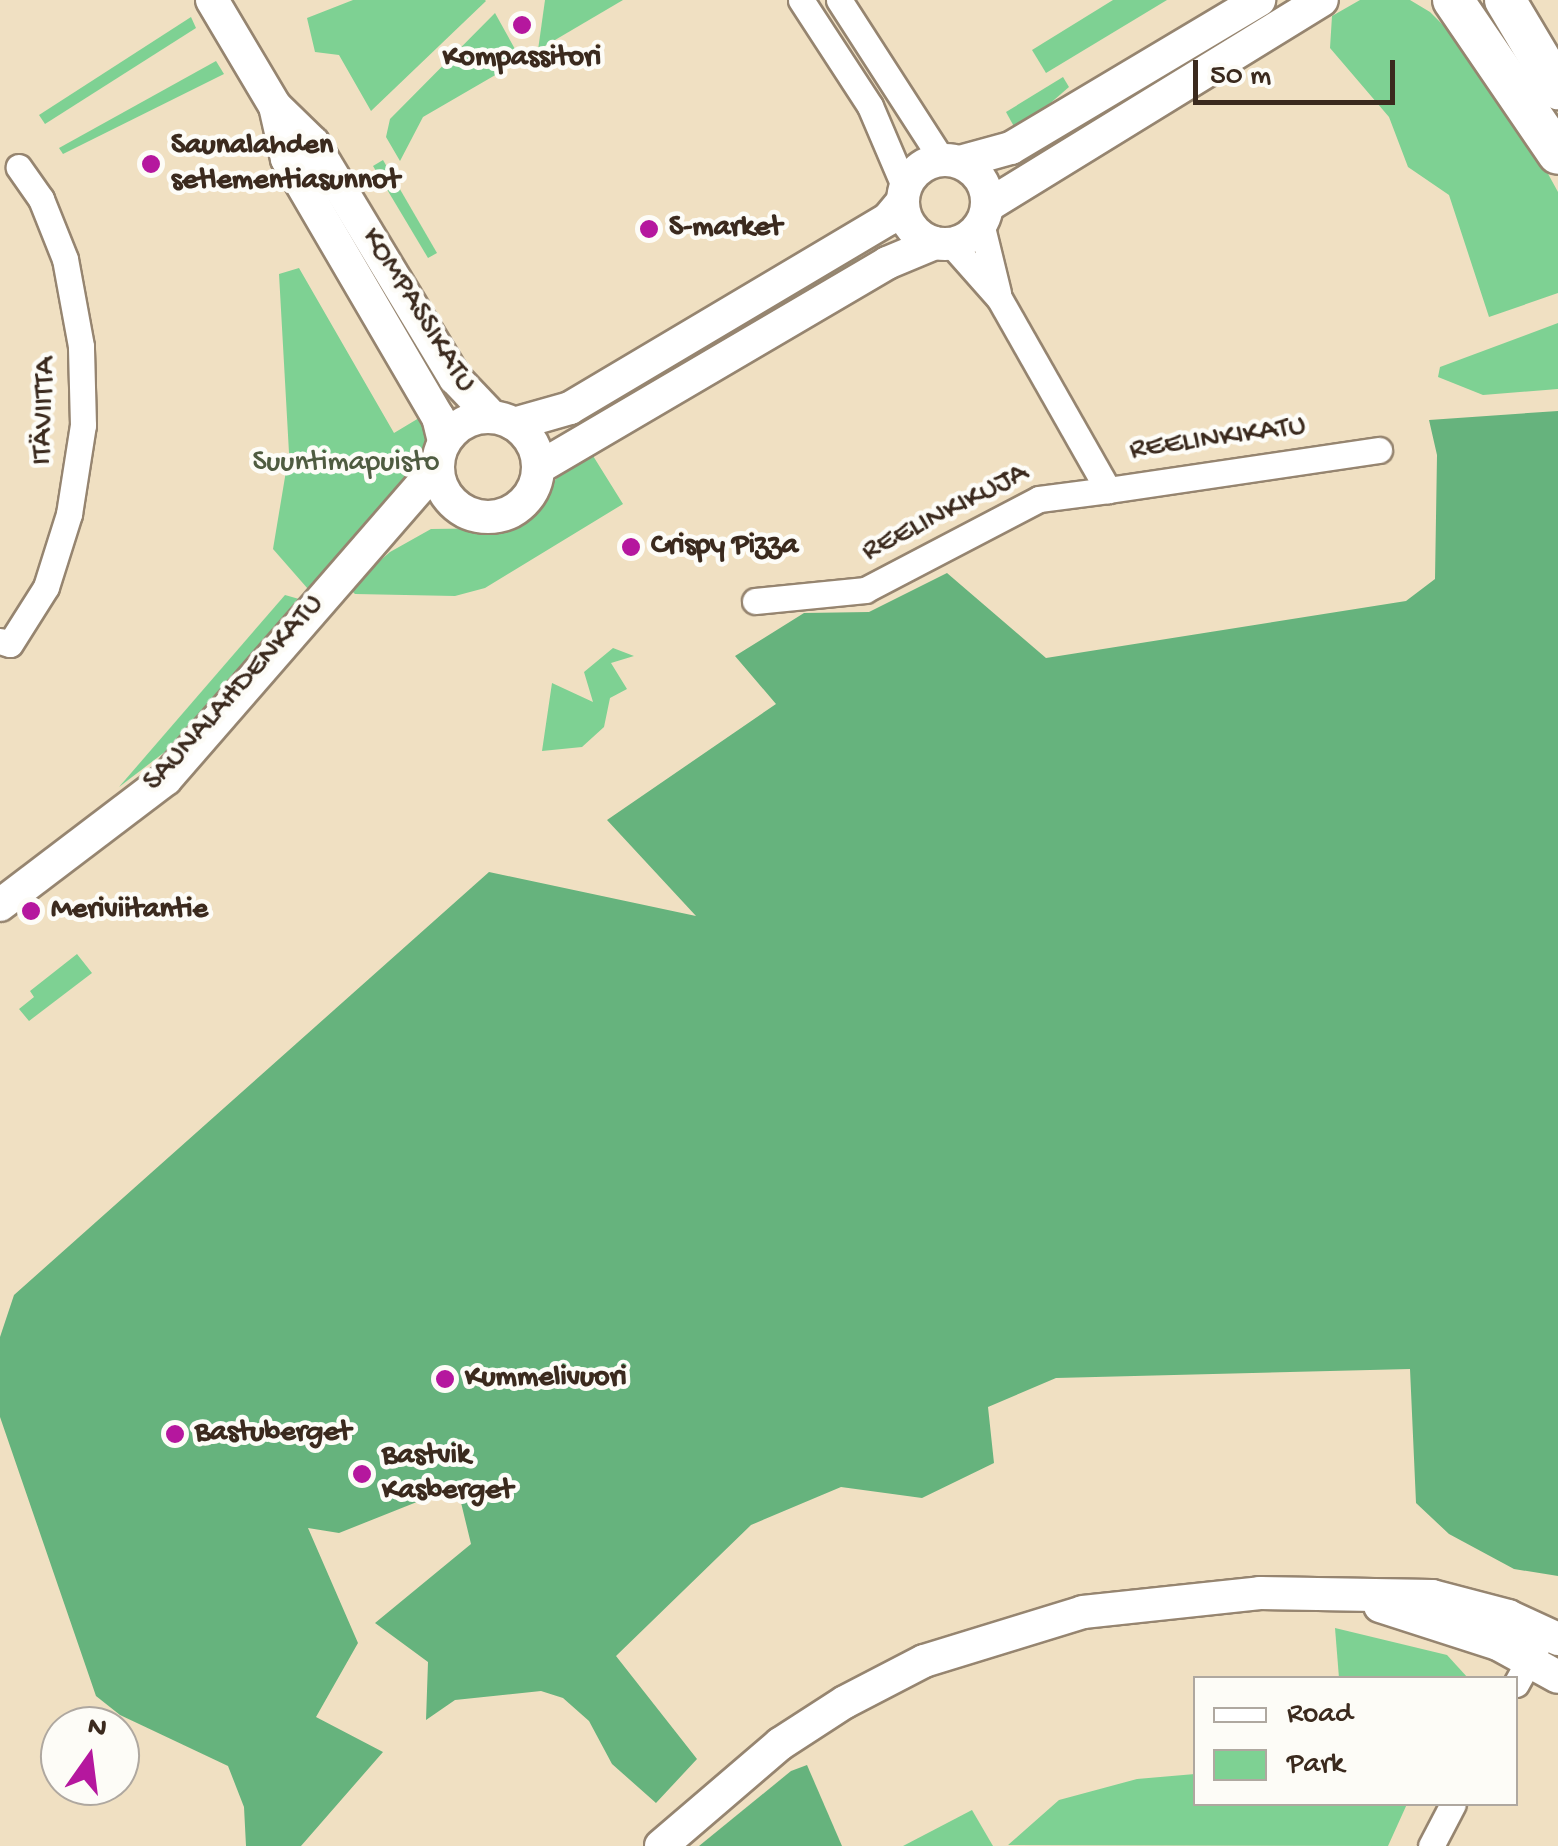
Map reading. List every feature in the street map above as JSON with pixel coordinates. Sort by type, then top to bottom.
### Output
[{"type":"main road","points":[[1453,0],[1558,154]]},
{"type":"main road","points":[[1506,0],[1558,89]]},
{"type":"street","name":"KOMPASSIKATU","points":[[212,0],[275,106],[313,144],[455,378],[503,420]]},
{"type":"street","points":[[801,0],[870,106],[904,195],[912,228],[943,243]]},
{"type":"street","points":[[839,0],[951,161],[983,184],[984,215]]},
{"type":"street","points":[[503,420],[534,448],[538,468],[531,492],[514,510],[490,517],[465,512],[448,498],[441,454],[470,420],[503,420],[570,408],[888,219],[913,174],[1011,148],[1258,0]]},
{"type":"street","points":[[538,468],[887,262],[943,243],[1322,0]]},
{"type":"street","name":"KOMPASSIKATU","points":[[275,106],[286,159],[438,417],[441,454]]},
{"type":"street","name":"ITÄVIITTA","points":[[0,641],[10,644],[46,587],[69,514],[83,425],[71,287],[41,199],[20,167]]},
{"type":"street","name":"REELINKIKATU","points":[[984,215],[999,298]]},
{"type":"street","name":"REELINKIKATU","points":[[943,243],[999,298],[1108,490],[1379,450]]},
{"type":"street","name":"SAUNALAHDENKATU","points":[[0,905],[166,780],[368,549],[441,454]]},
{"type":"street","name":"REELINKIKUJA","points":[[754,601],[865,590],[1038,499],[1108,490]]},
{"type":"street","name":"SAUNALAHDENKATU","points":[[368,549],[424,521],[465,512]]},
{"type":"street","points":[[660,1846],[780,1744],[844,1702],[999,1633],[1178,1598],[1432,1596],[1537,1654],[1558,1677]]},
{"type":"street","points":[[1431,1846],[1452,1806]]},
{"type":"green space","points":[[353,0],[486,1],[371,111],[339,55],[315,52],[307,18]]},
{"type":"green space","points":[[545,0],[623,0],[538,50]]},
{"type":"green space","points":[[1113,0],[1167,0],[1046,73],[1032,50]]},
{"type":"green space","points":[[1360,0],[1410,0],[1430,12],[1466,48],[1524,130],[1558,192],[1558,293],[1489,317],[1449,195],[1408,167],[1389,117],[1330,48],[1332,16]]},
{"type":"green space","points":[[495,13],[521,60],[423,117],[400,161],[386,137],[390,119]]},
{"type":"green space","points":[[191,17],[196,28],[45,124],[39,115]]},
{"type":"green space","points":[[216,61],[224,74],[63,154],[59,148]]},
{"type":"green space","points":[[1063,77],[1069,87],[1017,132],[1006,112]]},
{"type":"green space","points":[[383,160],[437,253],[428,258],[373,166]]},
{"type":"green space","points":[[856,251],[863,265],[600,421],[592,407]]},
{"type":"green space","name":"Suuntimapuisto","points":[[299,268],[394,433],[424,415],[429,433],[415,477],[308,589],[273,549],[289,453],[279,274]]},
{"type":"green space","points":[[1558,323],[1558,389],[1483,395],[1438,377],[1440,367]]},
{"type":"green space","points":[[1558,411],[1558,1576],[1514,1569],[1449,1534],[1416,1503],[1410,1369],[1056,1378],[988,1407],[994,1463],[922,1498],[841,1487],[751,1525],[616,1656],[697,1759],[656,1803],[612,1764],[589,1721],[563,1698],[541,1691],[455,1700],[426,1720],[428,1662],[375,1623],[471,1544],[457,1486],[339,1533],[308,1528],[358,1643],[316,1717],[383,1752],[301,1846],[246,1846],[244,1807],[228,1766],[140,1724],[140,1706],[109,1706],[96,1696],[0,1417],[0,1337],[14,1295],[489,872],[696,916],[607,820],[776,704],[735,656],[804,613],[869,612],[947,573],[1046,658],[1406,601],[1435,579],[1437,455],[1429,420]]},
{"type":"green space","points":[[590,451],[623,504],[485,588],[455,596],[355,594],[349,588],[390,552],[431,529],[504,528],[520,522],[562,472]]},
{"type":"green space","points":[[285,595],[299,599],[187,735],[119,787]]},
{"type":"green space","points":[[613,648],[634,656],[611,663],[627,689],[610,698],[604,727],[582,747],[542,751],[552,683],[593,702],[584,672]]},
{"type":"green space","points":[[77,954],[92,973],[29,1021],[19,1009],[34,997],[30,991]]},
{"type":"green space","points":[[1335,1628],[1447,1655],[1466,1676],[1339,1676]]},
{"type":"green space","points":[[807,1765],[842,1846],[699,1846],[791,1771]]},
{"type":"green space","points":[[1193,1774],[1193,1806],[1406,1806],[1388,1846],[1008,1845],[1059,1800],[1137,1779]]},
{"type":"green space","points":[[972,1810],[993,1846],[903,1846]]},
{"type":"place","name":"Kompassitori","points":[[522,25]]},
{"type":"place","name":"Saunalahden setlementiasunnot","points":[[151,164]]},
{"type":"place","name":"S-market","points":[[649,229]]},
{"type":"place","name":"Crispy Pizza","points":[[631,547]]},
{"type":"place","name":"Meriviitantie","points":[[31,911]]},
{"type":"place","name":"Kummelivuori","points":[[445,1379]]},
{"type":"place","name":"Bastuberget","points":[[175,1434]]},
{"type":"place","name":"Bastvik Kasberget","points":[[362,1474]]}]
